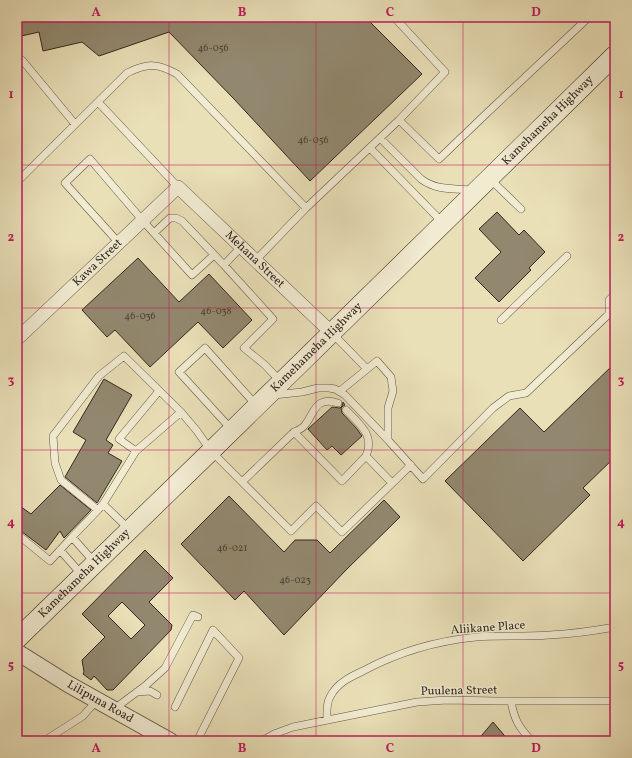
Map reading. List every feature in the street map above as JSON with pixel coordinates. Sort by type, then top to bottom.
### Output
[{"type":"main road","name":"Kamehameha Highway","points":[[17,639],[212,451],[615,56]]},
{"type":"street","name":"Kawa Street","points":[[17,339],[178,187]]},
{"type":"street","name":"Mehana Street","points":[[178,187],[332,333]]},
{"type":"street","name":"Lilipuna Road","points":[[17,652],[96,701],[114,709],[170,741]]},
{"type":"lane","points":[[255,261],[306,208],[399,120],[445,72],[394,17]]},
{"type":"lane","points":[[399,120],[439,159],[590,17]]},
{"type":"lane","points":[[17,62],[22,60],[75,124]]},
{"type":"lane","points":[[17,182],[127,73],[138,67],[154,65],[166,68],[177,74],[306,208]]},
{"type":"lane","points":[[98,102],[178,187]]},
{"type":"lane","points":[[380,138],[426,183],[438,187],[483,184],[521,209]]},
{"type":"lane","points":[[370,148],[443,223]]},
{"type":"lane","points":[[119,243],[65,183],[90,159],[192,275],[214,255]]},
{"type":"lane","points":[[154,233],[170,218],[176,218],[182,221],[273,319],[244,348],[265,365],[282,382]]},
{"type":"lane","points":[[224,265],[241,247]]},
{"type":"lane","points":[[501,320],[567,256]]},
{"type":"lane","points":[[232,430],[179,372],[205,348],[262,401],[318,388],[329,388],[340,391],[411,464],[423,479],[493,408],[509,396],[526,393],[609,314],[609,300],[615,294]]},
{"type":"lane","points":[[332,333],[367,369]]},
{"type":"lane","points":[[98,510],[61,480],[55,463],[53,436],[99,376],[124,356],[181,412],[212,451],[291,531],[316,506],[342,532],[411,464]]},
{"type":"lane","points":[[340,391],[377,361],[391,377],[393,392],[388,408],[388,440]]},
{"type":"lane","points":[[136,451],[119,439],[159,391]]},
{"type":"lane","points":[[242,482],[294,432],[301,430],[315,407],[326,401],[338,403]]},
{"type":"lane","points":[[294,432],[342,480],[366,456],[370,445],[369,438],[366,433],[346,410]]},
{"type":"lane","points":[[17,534],[50,560],[103,504],[136,451],[181,412]]},
{"type":"lane","points":[[366,456],[392,483]]},
{"type":"lane","points":[[103,504],[130,530]]},
{"type":"lane","points":[[72,537],[89,570]]},
{"type":"lane","points":[[60,550],[89,570]]},
{"type":"lane","points":[[114,709],[145,686],[165,668],[193,614],[198,617]]},
{"type":"lane","name":"Aliikane Place","points":[[327,720],[327,705],[330,697],[338,685],[384,660],[402,653],[459,639],[496,636],[548,635],[615,628]]},
{"type":"lane","points":[[175,707],[213,630],[239,658],[197,741]]},
{"type":"lane","points":[[137,692],[150,691],[157,695]]},
{"type":"lane","name":"Puulena Street","points":[[262,741],[274,734],[293,727],[432,700],[615,701]]},
{"type":"lane","points":[[44,741],[83,716],[96,701]]},
{"type":"lane","points":[[511,701],[513,713],[518,724],[532,741]]},
{"type":"building","points":[[17,17],[365,17],[422,74],[310,181],[169,32],[99,56],[82,42],[43,51],[39,32],[17,37]]},
{"type":"building","points":[[497,212],[519,235],[524,230],[545,252],[529,268],[531,270],[499,302],[475,278],[501,252],[479,229]]},
{"type":"building","points":[[138,258],[179,302],[209,274],[252,320],[223,348],[198,322],[150,367],[115,330],[107,337],[82,310]]},
{"type":"building","points":[[615,363],[615,457],[583,488],[590,495],[523,561],[445,481],[520,408],[544,432]]},
{"type":"building","points":[[104,379],[132,395],[106,440],[113,445],[108,453],[122,461],[97,503],[65,477],[86,440],[73,432]]},
{"type":"building","points":[[343,402],[345,405],[341,408],[342,413],[362,436],[341,455],[332,446],[327,450],[308,429],[332,407],[340,408]]},
{"type":"building","points":[[60,485],[91,510],[64,538],[60,531],[46,550],[17,528],[17,504],[31,514]]},
{"type":"building","points":[[229,496],[284,552],[295,540],[317,540],[330,553],[384,500],[400,517],[346,570],[284,635],[244,591],[235,600],[181,544]]},
{"type":"building","points":[[145,550],[173,578],[149,602],[172,625],[171,630],[113,690],[107,690],[94,676],[91,680],[83,674],[82,660],[105,637],[82,614]],"holes":[[[122,602],[145,625],[131,639],[108,616]]]},
{"type":"building","points":[[493,722],[509,741],[477,741]]}]
